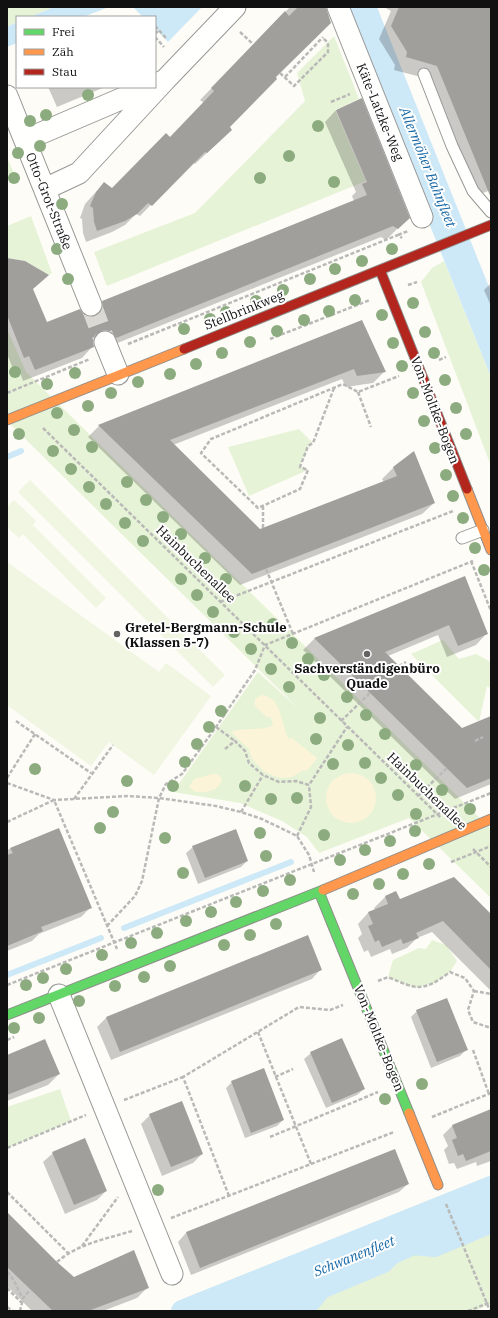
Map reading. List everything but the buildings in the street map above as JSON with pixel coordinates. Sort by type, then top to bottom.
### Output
[{"type":"street","points":[[157,84],[235,7]]},
{"type":"street","name":"Käte-Latzke-Weg","points":[[340,12],[422,217]]},
{"type":"street","points":[[25,140],[148,88]]},
{"type":"street","points":[[45,189],[79,173],[153,88]]},
{"type":"street","name":"Otto-Grot-Straße","points":[[7,96],[91,305]]},
{"type":"street","name":"Stellbrinkweg","points":[[7,420],[491,225]]},
{"type":"street","name":"Von-Moltke-Bogen","points":[[380,270],[491,550]]},
{"type":"street","points":[[107,347],[118,374]]},
{"type":"street","points":[[7,1015],[319,892],[491,819]]},
{"type":"street","name":"Von-Moltke-Bogen","points":[[319,892],[438,1185]]},
{"type":"street","points":[[59,995],[172,1274]]},
{"type":"lane","points":[[424,74],[452,146],[473,190],[491,212]]},
{"type":"lane","points":[[462,538],[483,530]]},
{"type":"path","points":[[285,77],[322,38],[340,12]]},
{"type":"path","points":[[156,27],[166,38]]},
{"type":"path","points":[[156,33],[159,30]]},
{"type":"path","points":[[156,38],[164,47]]},
{"type":"path","points":[[280,73],[294,86],[328,52],[328,43],[322,38]]},
{"type":"path","points":[[7,393],[107,347],[398,235],[424,253]]},
{"type":"path","points":[[358,392],[446,357]]},
{"type":"path","points":[[334,388],[314,443],[308,446],[300,467],[308,470],[300,490],[258,508],[201,453],[211,439],[343,384],[358,392],[371,427]]},
{"type":"path","name":"Hainbuchenallee","points":[[7,393],[491,867]]},
{"type":"path","points":[[220,602],[472,504]]},
{"type":"path","points":[[263,506],[263,528]]},
{"type":"path","points":[[107,926],[135,896],[142,881],[159,798],[166,784],[182,774],[216,727],[255,670],[265,645],[478,559]]},
{"type":"path","points":[[266,569],[293,634]]},
{"type":"path","points":[[399,666],[406,662]]},
{"type":"path","points":[[341,721],[370,693]]},
{"type":"path","points":[[16,721],[91,774]]},
{"type":"path","points":[[216,727],[235,740],[245,750],[249,763],[263,775],[279,782],[296,781],[309,785]]},
{"type":"path","points":[[297,836],[310,807],[309,785],[347,727]]},
{"type":"path","points":[[7,778],[35,734]]},
{"type":"path","points":[[475,741],[483,737]]},
{"type":"path","points":[[225,749],[235,740]]},
{"type":"path","points":[[74,799],[113,745]]},
{"type":"path","points":[[418,796],[447,768]]},
{"type":"path","points":[[241,812],[263,775]]},
{"type":"path","points":[[7,783],[54,800],[126,969]]},
{"type":"path","points":[[7,984],[491,793]]},
{"type":"path","points":[[7,822],[54,800],[128,796],[159,798],[216,806],[262,819],[297,836],[309,855],[319,892]]},
{"type":"path","points":[[358,988],[388,977],[414,988],[435,983],[450,972],[465,978],[474,991],[491,994]]},
{"type":"path","points":[[474,991],[468,1010],[473,1022],[491,1028]]},
{"type":"path","points":[[7,1148],[183,1077],[299,1007],[330,1010]]},
{"type":"path","points":[[258,1032],[311,1164]]},
{"type":"path","points":[[57,1262],[68,1253],[82,1246],[152,1225],[414,1124],[490,1093],[473,1050]]},
{"type":"path","points":[[275,1077],[293,1069]]},
{"type":"path","points":[[183,1077],[229,1196]]},
{"type":"path","points":[[270,1137],[397,1084]]},
{"type":"path","points":[[82,1246],[132,1177]]},
{"type":"path","points":[[438,1185],[490,1311]]},
{"type":"path","points":[[7,1192],[68,1253]]},
{"type":"path","points":[[7,1272],[14,1278],[18,1290],[23,1298]]},
{"type":"path","points":[[7,1288],[22,1303]]},
{"type":"path","points":[[20,1311],[23,1298],[30,1290]]},
{"type":"path","points":[[468,1311],[491,1302]]},
{"type":"path","points":[[7,1307],[13,1311]]},
{"type":"green space","points":[[7,7],[54,7],[32,16],[16,16],[16,22],[7,27]]},
{"type":"green space","points":[[334,36],[359,99],[335,110],[366,181],[107,286],[94,252],[195,213],[305,101],[297,73]]},
{"type":"green space","points":[[7,157],[14,173],[7,175]]},
{"type":"green space","points":[[31,216],[52,273],[49,275],[25,261],[7,258],[7,226]]},
{"type":"green space","points":[[444,261],[491,377],[491,466],[421,282],[432,268]]},
{"type":"green space","points":[[7,329],[26,372],[491,829],[491,898],[409,818],[319,853],[307,837],[282,821],[240,803],[173,792],[258,672],[300,710],[7,421]]},
{"type":"green space","points":[[299,429],[313,443],[308,446],[300,466],[308,470],[249,496],[228,447]]},
{"type":"green space","points":[[30,480],[225,675],[213,687],[18,492]]},
{"type":"green space","points":[[14,500],[36,521],[33,525],[106,598],[96,608],[23,534],[19,538],[7,527],[7,507]]},
{"type":"green space","points":[[7,562],[159,672],[166,663],[211,696],[154,775],[109,742],[91,766],[7,705]]},
{"type":"green space","points":[[443,640],[459,659],[476,654],[491,662],[491,688],[487,686],[479,722],[411,654]]},
{"type":"green space","points":[[432,940],[446,945],[457,961],[450,972],[435,983],[414,988],[388,977],[393,960],[419,948],[426,949]]},
{"type":"green space","points":[[60,1089],[71,1121],[7,1148],[7,1107]]},
{"type":"green space","points":[[491,1222],[491,1304],[474,1311],[302,1311],[321,1288],[383,1262],[391,1254],[413,1244],[434,1246]]},
{"type":"sand","points":[[262,695],[269,697],[274,701],[280,712],[289,739],[292,738],[317,758],[308,770],[302,771],[292,777],[280,778],[265,772],[253,760],[248,748],[231,732],[273,726],[271,717],[267,717],[255,706],[255,699]]},
{"type":"sand","points":[[351,773],[365,777],[372,784],[376,798],[372,812],[365,819],[351,823],[337,819],[330,812],[326,798],[330,784],[337,777]]},
{"type":"sand","points":[[212,774],[218,774],[222,778],[221,783],[216,789],[196,792],[189,787],[194,779]]},
{"type":"water","points":[[54,7],[109,7],[86,16],[32,16]]},
{"type":"water","points":[[133,7],[202,7],[168,42],[156,29],[156,16],[142,16]]},
{"type":"water","name":"Allermöher Bahnfleet","points":[[342,7],[377,7],[491,292],[491,377]]},
{"type":"water","points":[[16,22],[16,43],[7,47],[7,27]]},
{"type":"water","name":"Schwanenfleet","points":[[491,1187],[491,1222],[434,1246],[413,1244],[391,1254],[383,1262],[322,1288],[302,1311],[182,1311]]},
{"type":"waterway","points":[[7,457],[21,451]]},
{"type":"waterway","points":[[124,928],[291,862]]},
{"type":"waterway","points":[[7,975],[101,938]]},
{"type":"waterway","name":"Schwanenfleet","points":[[182,1311],[491,1187]]},
{"type":"waterway","name":"Schwanenfleet","points":[[302,1311],[321,1288],[383,1262],[391,1254],[413,1244],[434,1246],[491,1222]]},
{"type":"tunnel","points":[[91,305],[105,342]]},
{"type":"traffic: fast","points":[[7,1015],[323,890]]},
{"type":"traffic: fast","points":[[319,892],[409,1113]]},
{"type":"traffic: slow","points":[[7,420],[184,349]]},
{"type":"traffic: slow","points":[[467,489],[491,550]]},
{"type":"traffic: slow","points":[[323,890],[491,819]]},
{"type":"traffic: slow","points":[[409,1113],[438,1185]]},
{"type":"traffic: jam","points":[[184,349],[491,225]]},
{"type":"traffic: jam","points":[[380,270],[467,489]]},
{"type":"place","name":"Gretel-Bergmann-Schule (Klassen 5-7)","points":[[117,634]]},
{"type":"place","name":"Sachverständigenbüro Quade","points":[[367,654]]}]
